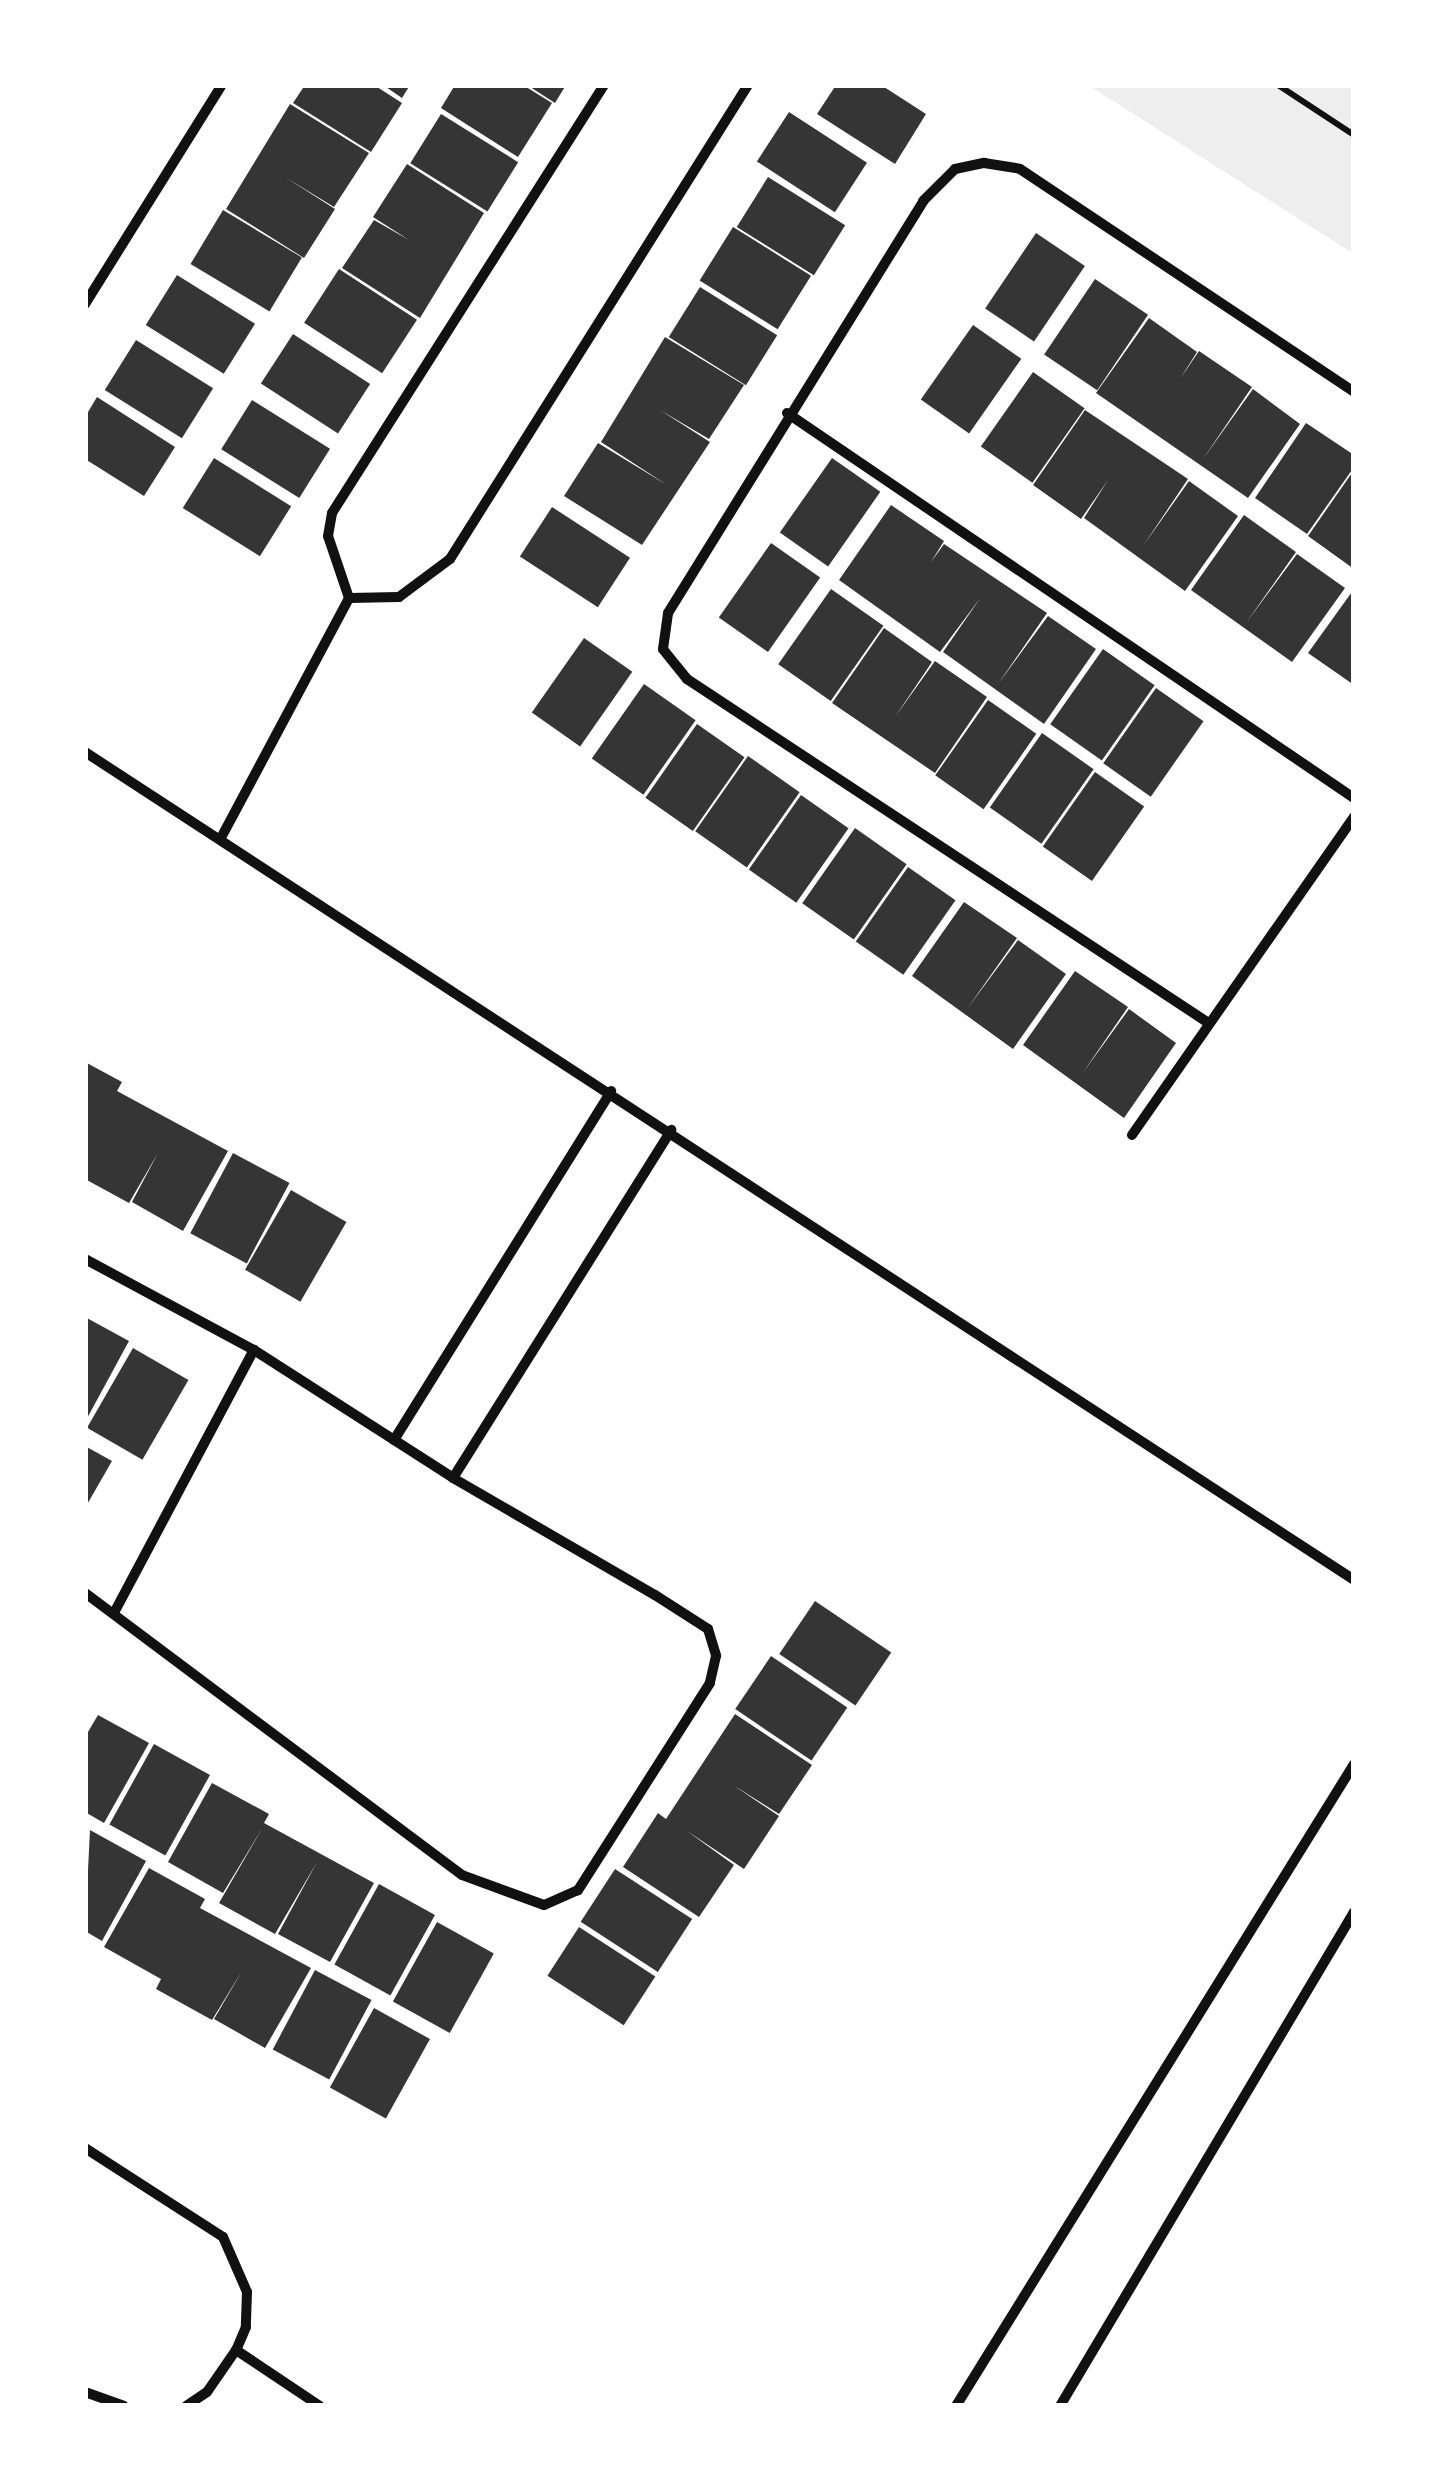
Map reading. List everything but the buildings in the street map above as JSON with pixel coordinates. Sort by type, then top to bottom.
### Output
[{"type":"street","points":[[85,304],[222,85]]},
{"type":"street","points":[[222,836],[349,598],[328,536],[332,513],[604,85]]},
{"type":"street","points":[[349,598],[398,597],[450,560],[748,85]]},
{"type":"street","points":[[1207,1022],[687,678],[663,649],[668,613],[787,413],[923,201],[955,169],[984,163],[1020,169],[1354,392]]},
{"type":"street","points":[[787,413],[1354,798]]},
{"type":"street","points":[[85,752],[222,836],[1354,1580]]},
{"type":"street","points":[[1132,1135],[1354,816]]},
{"type":"street","points":[[394,1440],[611,1091]]},
{"type":"street","points":[[453,1478],[671,1130]]},
{"type":"street","points":[[85,1259],[254,1350],[453,1478],[695,1620],[708,1629],[712,1643],[710,1683],[578,1890],[563,1901],[515,1898],[462,1874],[115,1611],[85,1593]]},
{"type":"street","points":[[115,1611],[254,1350]]},
{"type":"street","points":[[956,2406],[1354,1764]]},
{"type":"street","points":[[1060,2406],[1354,1912]]},
{"type":"street","points":[[85,2148],[223,2237],[246,2292],[246,2327],[236,2350],[207,2392],[186,2406]]},
{"type":"street","points":[[236,2350],[320,2406]]},
{"type":"street","points":[[85,2392],[124,2406]]},
{"type":"path","points":[[1278,85],[1354,135]]},
{"type":"shaded area","points":[[1088,85],[1354,85],[1354,254]]}]
